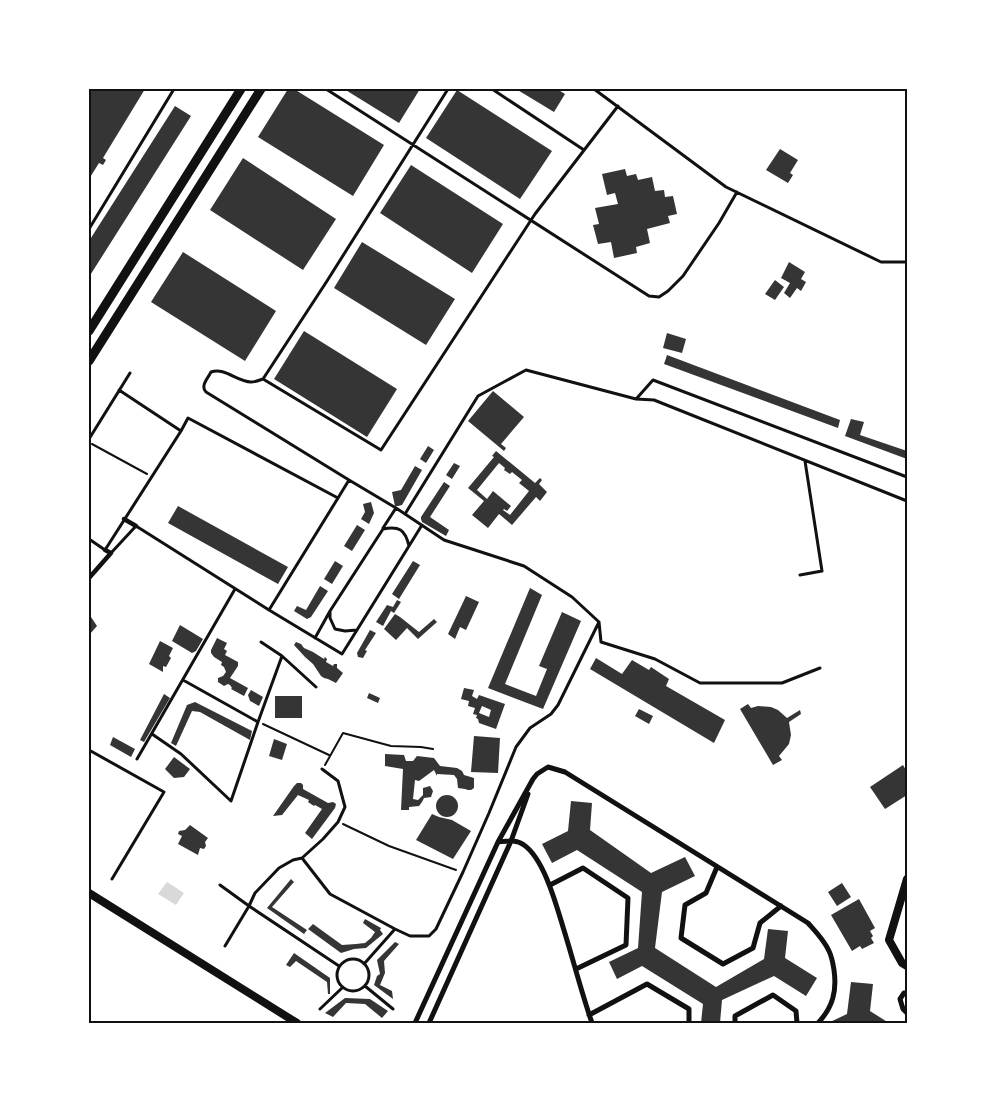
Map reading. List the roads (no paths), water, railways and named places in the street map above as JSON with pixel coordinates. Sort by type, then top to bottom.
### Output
[{"type":"main road","points":[[89,331],[241,89]]},
{"type":"main road","points":[[89,361],[261,89]]},
{"type":"street","points":[[124,519],[136,526]]},
{"type":"street","points":[[89,578],[111,554],[105,550]]},
{"type":"street","points":[[415,1023],[498,842],[533,779],[548,767],[565,772],[808,924],[820,936],[829,951],[836,988],[832,1003],[818,1023]]},
{"type":"street","points":[[429,1023],[511,841],[533,779]]},
{"type":"street","points":[[498,842],[516,840],[527,847],[535,856],[550,885],[592,1023]]},
{"type":"street","points":[[718,867],[706,893],[685,905],[681,938],[723,964],[753,948],[760,923],[781,906]]},
{"type":"street","points":[[550,885],[583,868],[628,898],[626,945],[576,969]]},
{"type":"street","points":[[907,879],[889,940],[902,963],[907,966]]},
{"type":"street","points":[[89,893],[297,1023]]},
{"type":"street","points":[[589,1015],[647,984],[689,1009],[689,1023]]},
{"type":"street","points":[[431,987],[443,991]]},
{"type":"street","points":[[907,993],[904,993],[900,999],[903,1009],[907,1013]]},
{"type":"street","points":[[735,1023],[735,1016],[773,995],[796,1012],[797,1023]]},
{"type":"lane","points":[[89,229],[174,89]]},
{"type":"lane","points":[[326,89],[649,296],[659,297],[683,276],[720,223],[737,192]]},
{"type":"lane","points":[[448,89],[263,379],[252,382],[220,370],[215,370],[211,372],[203,386],[203,390],[396,508],[444,540],[524,566],[572,597],[600,622],[601,642],[655,659],[700,683],[782,684],[820,668]]},
{"type":"lane","points":[[492,89],[584,150]]},
{"type":"lane","points":[[594,89],[726,186],[881,262],[907,262]]},
{"type":"lane","points":[[263,379],[381,450],[530,221],[618,106]]},
{"type":"lane","points":[[405,514],[478,396],[526,370],[636,398],[654,400],[907,501]]},
{"type":"lane","points":[[89,440],[130,373]]},
{"type":"lane","points":[[636,398],[653,380],[907,477]]},
{"type":"lane","points":[[119,390],[180,430]]},
{"type":"lane","points":[[89,539],[105,550],[188,418],[338,498]]},
{"type":"lane","points":[[800,575],[822,571],[805,460]]},
{"type":"lane","points":[[269,610],[349,480]]},
{"type":"lane","points":[[315,638],[330,611],[396,508]]},
{"type":"lane","points":[[111,554],[136,526],[342,654],[422,525]]},
{"type":"lane","points":[[383,529],[394,527],[401,529],[407,538],[409,546]]},
{"type":"lane","points":[[137,759],[235,589]]},
{"type":"lane","points":[[330,611],[330,618],[336,629],[345,631],[357,630]]},
{"type":"lane","points":[[302,858],[330,894],[410,936],[429,936],[436,929],[492,806],[516,747],[530,728],[551,714],[558,705],[600,622]]},
{"type":"lane","points":[[262,642],[282,656],[316,687]]},
{"type":"lane","points":[[152,734],[181,754],[231,801],[282,656]]},
{"type":"lane","points":[[183,680],[258,722]]},
{"type":"lane","points":[[89,750],[164,792],[112,879]]},
{"type":"lane","points":[[225,946],[255,893],[279,868],[293,860],[302,858],[323,840],[338,822],[345,807],[338,781],[322,769]]},
{"type":"lane","points":[[220,885],[339,966]]},
{"type":"lane","points":[[364,964],[395,929]]},
{"type":"lane","points":[[351,959],[356,959],[364,964],[369,976],[365,986],[356,992],[342,988],[336,979],[339,966],[345,960],[351,959]]},
{"type":"lane","points":[[365,986],[394,1008]]},
{"type":"lane","points":[[320,1009],[342,988]]}]
